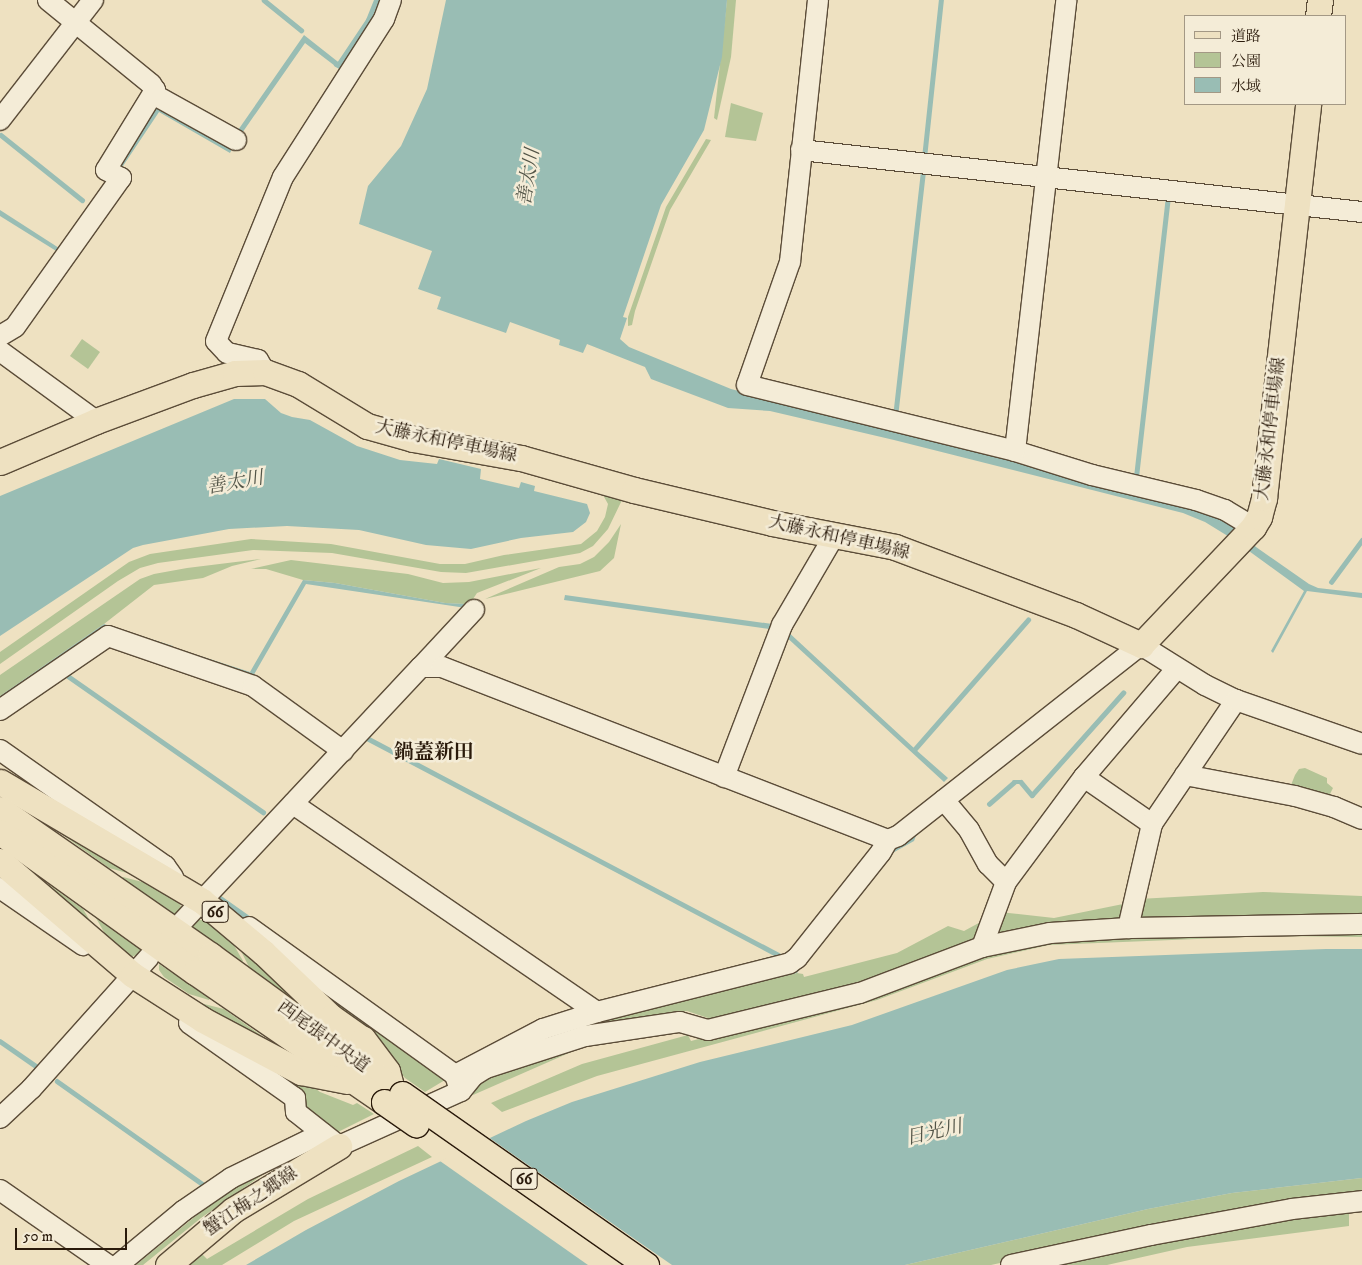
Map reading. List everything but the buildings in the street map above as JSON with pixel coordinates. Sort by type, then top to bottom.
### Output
[{"type":"main road","points":[[1318,15],[1320,0]]},
{"type":"main road","name":"大藤永和停車場線","points":[[0,462],[96,422],[217,378],[236,373],[265,372],[298,384],[367,426],[414,439],[521,458],[634,490],[834,536],[895,547],[1076,615],[1141,645],[1245,534],[1264,498],[1308,105]]},
{"type":"main road","name":"66","points":[[0,782],[178,885],[202,901],[263,952],[331,1017],[363,1039],[387,1071],[392,1094]]},
{"type":"main road","name":"西尾張中央道","points":[[0,808],[210,955],[616,1265]]},
{"type":"main road","name":"西尾張中央道","points":[[0,832],[195,972],[357,1083],[392,1094],[646,1265]]},
{"type":"main road","name":"66","points":[[0,861],[203,1020],[301,1072],[357,1083]]},
{"type":"main road","name":"蟹江梅之郷線","points":[[168,1265],[232,1210],[331,1140]]},
{"type":"street","points":[[0,336],[15,326],[121,178],[106,170],[155,90],[151,84],[48,0]]},
{"type":"street","points":[[0,120],[93,0]]},
{"type":"street","points":[[265,372],[258,360],[227,353],[216,341],[282,177],[384,19],[391,0]]},
{"type":"street","points":[[818,0],[790,262],[747,385],[1015,451],[1092,475],[1196,500],[1225,510],[1245,534]]},
{"type":"street","points":[[1015,451],[1066,0]]},
{"type":"street","points":[[154,94],[236,140]]},
{"type":"street","points":[[801,150],[1362,212]]},
{"type":"street","points":[[0,351],[96,422]]},
{"type":"street","points":[[724,776],[782,625],[834,536]]},
{"type":"street","points":[[183,921],[474,610]]},
{"type":"street","points":[[0,710],[108,636],[253,686],[343,751]]},
{"type":"street","points":[[458,1083],[484,1058],[543,1030],[597,1012],[790,963],[798,958],[881,852],[888,840],[898,836],[1141,645],[1205,685],[1236,700],[1362,744]]},
{"type":"street","points":[[420,667],[442,667],[888,840]]},
{"type":"street","points":[[982,947],[1006,882],[1084,777],[1177,668]]},
{"type":"street","points":[[1128,928],[1152,824],[1236,700]]},
{"type":"street","points":[[0,750],[165,866],[178,885]]},
{"type":"street","points":[[1185,776],[1295,796],[1334,807],[1362,819]]},
{"type":"street","points":[[1084,777],[1152,824]]},
{"type":"street","points":[[944,800],[969,830],[988,864],[1006,882]]},
{"type":"street","points":[[293,804],[597,1012]]},
{"type":"street","points":[[0,888],[138,970],[158,1001],[295,1098],[296,1112],[331,1140]]},
{"type":"street","points":[[202,901],[249,926],[458,1083]]},
{"type":"street","points":[[118,1265],[183,1211],[231,1178],[331,1140],[458,1083],[486,1068],[585,1036],[680,1022],[708,1030],[860,993],[982,947],[1050,933],[1128,928],[1362,924]]},
{"type":"street","points":[[0,1118],[31,1089],[138,970]]},
{"type":"street","points":[[0,1190],[108,1265]]},
{"type":"street","points":[[1011,1265],[1151,1235],[1254,1216],[1362,1201]]},
{"type":"green space","points":[[727,0],[736,0],[731,57],[717,120],[714,118]]},
{"type":"green space","points":[[731,103],[763,113],[756,141],[725,137]]},
{"type":"green space","points":[[706,139],[711,140],[670,210],[635,311],[632,325],[628,326],[628,317],[666,207]]},
{"type":"green space","points":[[82,339],[100,352],[88,369],[70,356]]},
{"type":"green space","points":[[605,490],[618,493],[622,500],[608,529],[593,546],[580,553],[466,573],[441,572],[332,553],[253,550],[158,563],[140,568],[118,581],[0,664],[0,652],[129,562],[150,554],[251,539],[331,544],[440,564],[465,564],[504,555],[581,544],[597,531],[605,517],[608,504],[603,495]]},
{"type":"green space","points":[[621,524],[614,558],[600,571],[485,599],[559,567],[580,564],[594,557],[609,542]]},
{"type":"green space","points":[[261,559],[232,566],[203,578],[154,585],[104,624],[0,696],[0,675],[140,579],[154,574],[187,568]]},
{"type":"green space","points":[[291,560],[408,574],[443,583],[469,582],[541,568],[477,593],[471,602],[465,604],[445,603],[335,583],[303,580],[266,569],[251,569]]},
{"type":"green space","points":[[1305,768],[1327,778],[1327,783],[1333,788],[1329,796],[1293,788],[1291,785],[1295,775],[1299,769]]},
{"type":"green space","points":[[0,790],[156,881],[109,868]]},
{"type":"green space","points":[[0,850],[83,909],[104,944]]},
{"type":"green space","points":[[123,877],[154,885],[180,904],[182,910],[176,917],[122,879]]},
{"type":"green space","points":[[1263,892],[1362,896],[1362,920],[1138,924],[1139,899]]},
{"type":"green space","points":[[1128,903],[1123,924],[993,940],[999,912],[1054,918]]},
{"type":"green space","points":[[96,918],[144,952],[131,957],[109,941]]},
{"type":"green space","points":[[988,918],[981,941],[854,990],[720,1022],[687,1011],[585,1031],[541,1035],[797,973],[803,974],[804,977],[897,953],[948,926],[964,931]]},
{"type":"green space","points":[[198,920],[204,920],[231,940],[243,961],[241,964],[190,927]]},
{"type":"green space","points":[[1362,928],[1362,937],[1270,936],[1049,945],[987,959],[877,1000],[597,1076],[502,1112],[491,1103],[582,1064],[688,1035],[691,1041],[867,995],[985,951],[1050,936]]},
{"type":"green space","points":[[233,935],[329,1024],[250,969]]},
{"type":"green space","points":[[258,941],[441,1072],[445,1080],[425,1092],[405,1078],[374,1041]]},
{"type":"green space","points":[[159,964],[210,998],[209,1000],[189,994],[164,977],[159,970]]},
{"type":"green space","points":[[184,999],[224,1009],[307,1068]]},
{"type":"green space","points":[[208,1027],[300,1077],[320,1092],[353,1105],[357,1103],[374,1114],[336,1133]]},
{"type":"green space","points":[[585,1046],[473,1095],[476,1081]]},
{"type":"green space","points":[[418,1146],[432,1157],[294,1221],[222,1265],[182,1265],[199,1251],[207,1259],[308,1199]]},
{"type":"green space","points":[[268,1171],[201,1218],[143,1265],[136,1265],[203,1210],[241,1184]]},
{"type":"green space","points":[[1362,1178],[1362,1197],[1149,1230],[991,1265],[905,1265],[1148,1209],[1232,1193]]},
{"type":"green space","points":[[1349,1207],[1349,1226],[1187,1247],[1107,1265],[1031,1265]]},
{"type":"water","name":"善太川","points":[[446,0],[727,0],[722,57],[704,130],[661,205],[623,317],[627,318],[620,339],[629,347],[731,389],[1191,506],[1209,513],[1236,528],[1256,547],[1309,584],[1318,588],[1362,593],[1362,598],[1307,591],[1273,653],[1271,651],[1304,591],[1231,538],[1205,522],[1183,513],[894,440],[770,411],[728,408],[651,379],[645,367],[587,344],[583,353],[559,345],[560,340],[510,322],[506,333],[437,309],[441,297],[418,289],[432,251],[359,224],[368,186],[401,146],[427,89]]},
{"type":"water","points":[[304,35],[342,65],[339,69],[305,43],[240,136],[236,133]]},
{"type":"water","points":[[158,102],[233,147],[230,153],[159,112],[121,169],[117,166]]},
{"type":"water","points":[[0,210],[59,248],[61,254],[0,216]]},
{"type":"water","name":"善太川","points":[[234,399],[265,399],[281,413],[310,420],[357,446],[400,460],[437,464],[439,459],[481,469],[480,479],[519,488],[521,482],[535,486],[534,491],[587,504],[590,513],[586,522],[573,532],[521,538],[471,549],[426,545],[359,530],[287,526],[229,529],[143,545],[133,548],[0,636],[0,496]]},
{"type":"water","points":[[303,580],[335,583],[445,603],[466,604],[466,608],[306,584],[252,678],[184,656],[185,651],[250,672]]},
{"type":"water","points":[[565,595],[779,625],[777,630],[564,600]]},
{"type":"water","points":[[104,624],[173,646],[171,652],[105,629],[0,703],[0,696]]},
{"type":"water","points":[[785,629],[948,778],[944,782],[783,634]]},
{"type":"water","points":[[917,833],[914,841],[889,855],[797,973],[621,1016],[620,1012],[791,968],[890,848]]},
{"type":"water","name":"日光川","points":[[1362,949],[1362,1178],[1232,1193],[1148,1209],[905,1265],[246,1265],[306,1230],[399,1181],[526,1121],[572,1102],[700,1062],[852,1025],[1007,970],[1059,959]]},
{"type":"pier","points":[[488,1137],[672,1265],[588,1265],[440,1161]]},
{"type":"waterway","points":[[264,0],[301,30]]},
{"type":"waterway","points":[[336,64],[338,65],[368,20],[376,0]]},
{"type":"waterway","points":[[924,158],[941,0]]},
{"type":"waterway","points":[[1,135],[82,200]]},
{"type":"waterway","points":[[895,417],[923,170]]},
{"type":"waterway","points":[[1136,477],[1168,196]]},
{"type":"waterway","points":[[1331,582],[1362,540]]},
{"type":"waterway","points":[[914,750],[1028,620]]},
{"type":"waterway","points":[[68,676],[263,812]]},
{"type":"waterway","points":[[989,804],[1014,782],[1021,782],[1032,795],[1123,693]]},
{"type":"waterway","points":[[367,738],[782,957]]},
{"type":"waterway","points":[[219,897],[253,921]]},
{"type":"waterway","points":[[0,1041],[36,1066]]},
{"type":"waterway","points":[[57,1081],[204,1185]]},
{"type":"district","name":"鍋蓋新田","points":[[434,752]]}]
